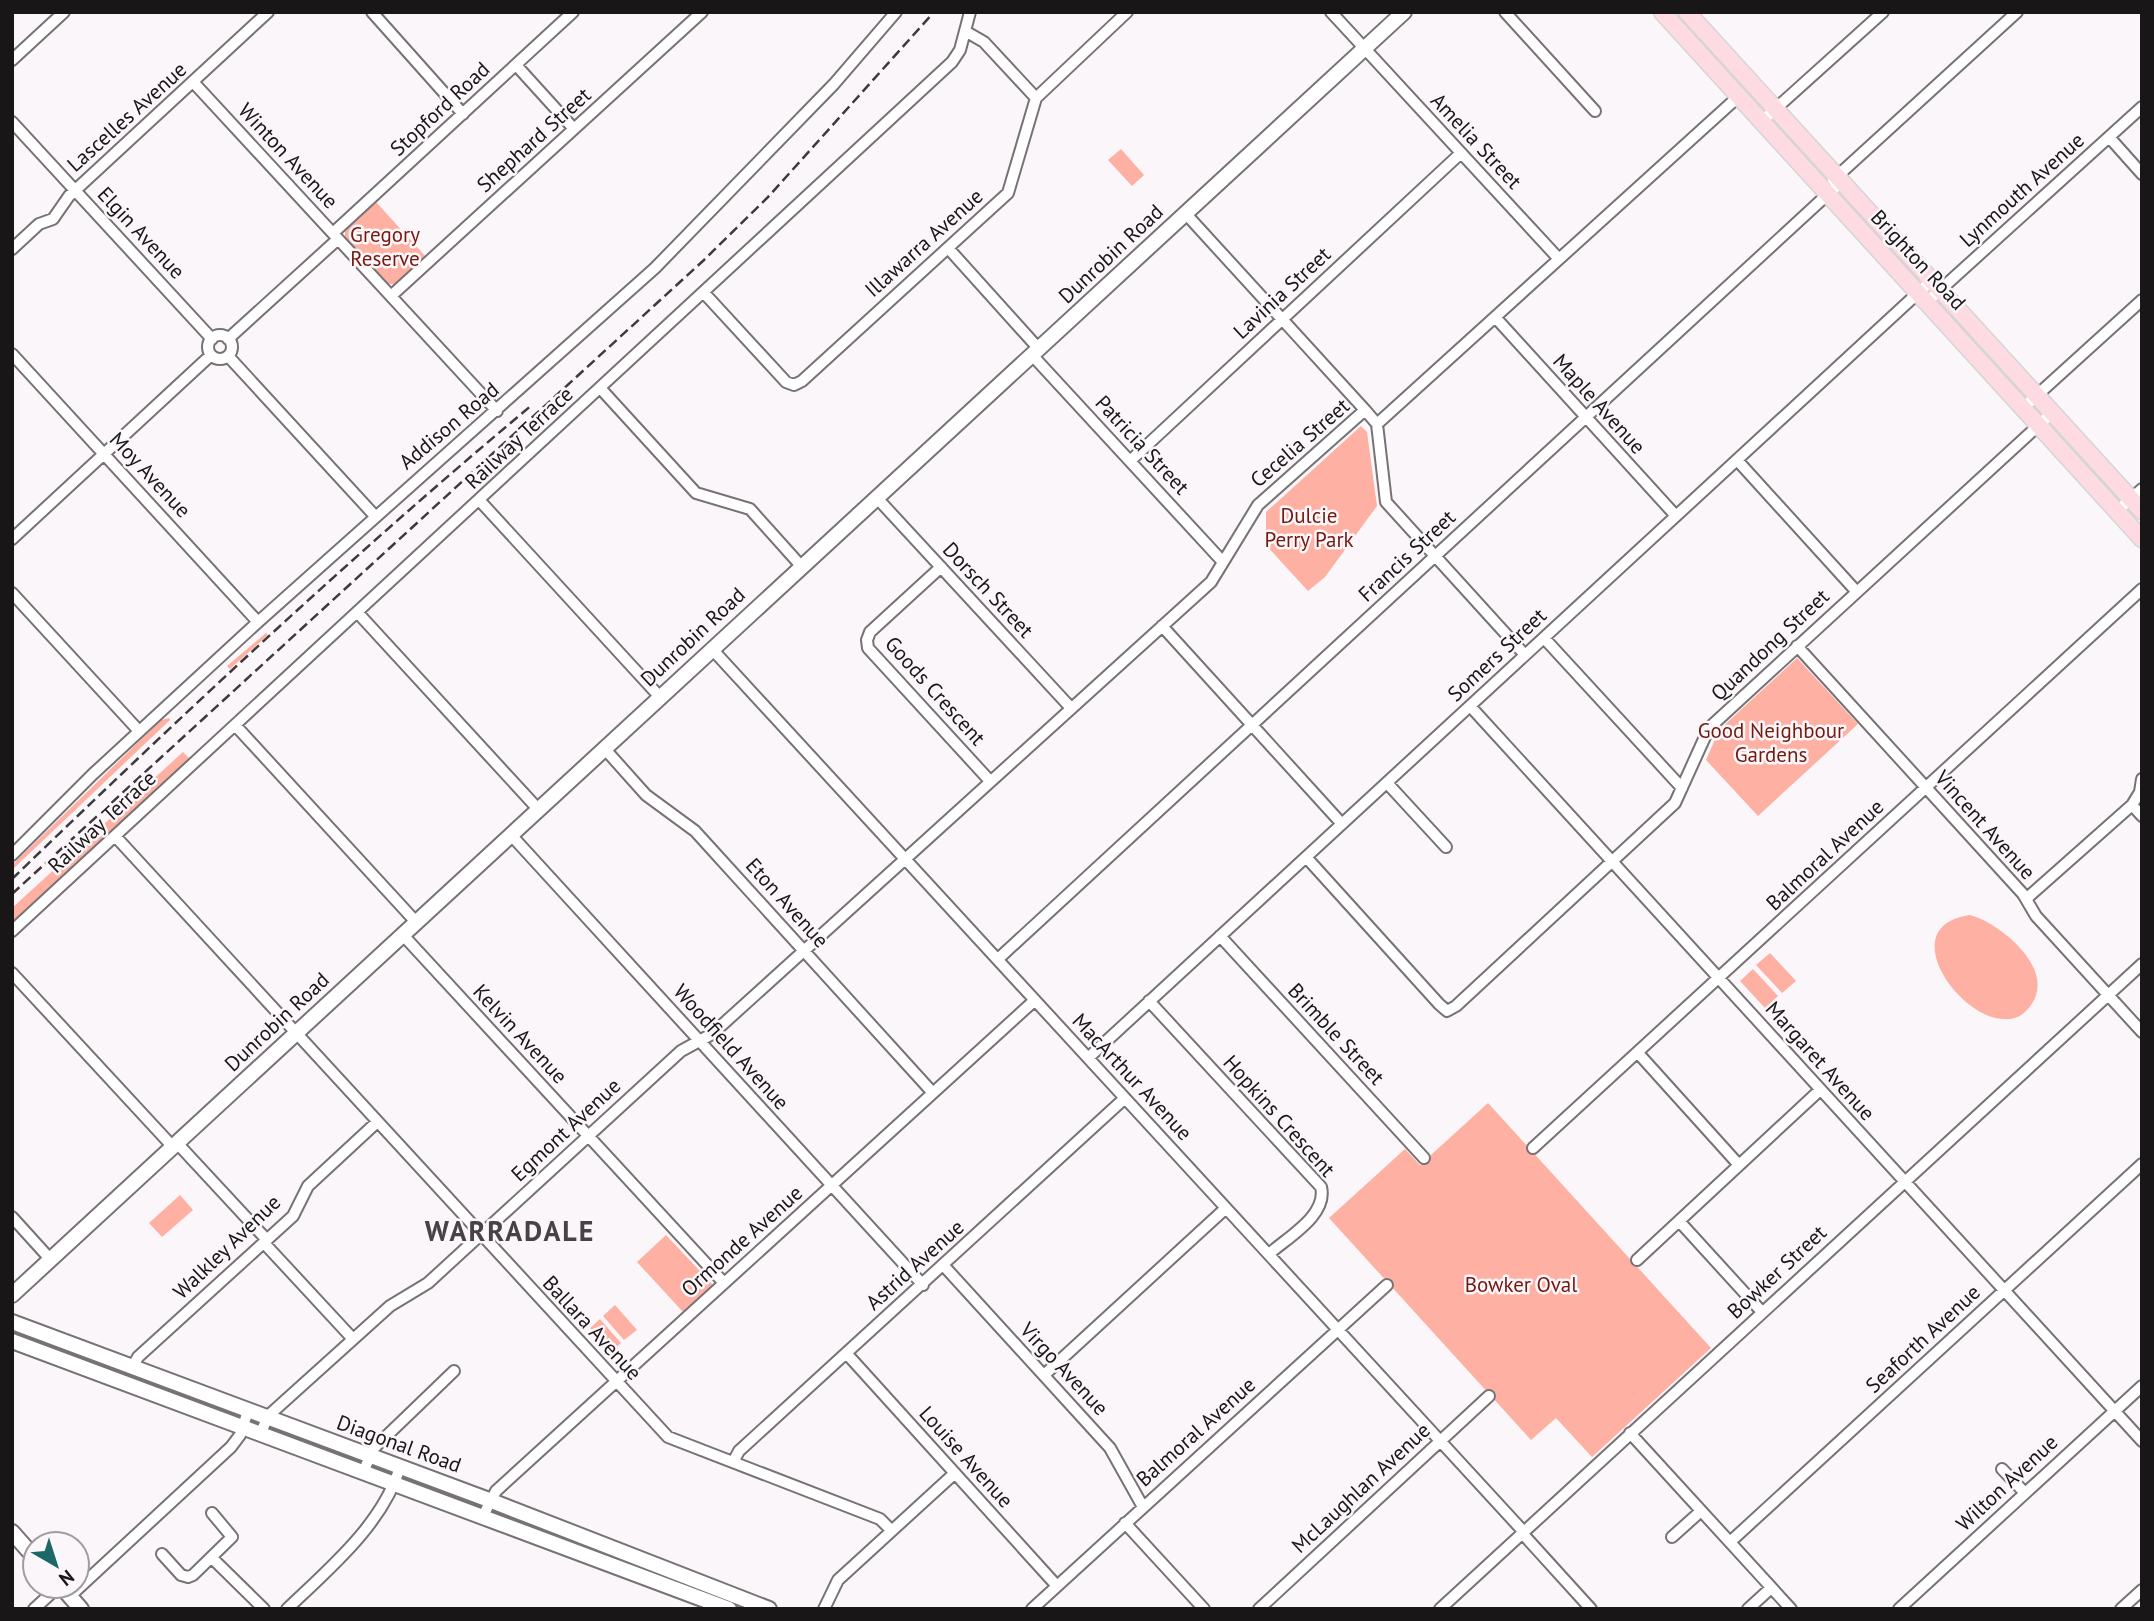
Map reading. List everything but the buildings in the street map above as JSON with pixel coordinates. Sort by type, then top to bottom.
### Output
[{"type":"main road","name":"Brighton Road","points":[[1675,15],[1776,108],[2037,395],[2136,494],[2142,511]]},
{"type":"main road","name":"Brighton Road","points":[[1675,15],[1739,96],[2142,538]]},
{"type":"street","name":"Lascelles Avenue","points":[[12,249],[39,224],[53,219],[75,190],[268,12]]},
{"type":"street","points":[[372,12],[463,114]]},
{"type":"street","name":"Stopford Road","points":[[228,339],[573,12]]},
{"type":"street","name":"Shephard Street","points":[[391,296],[702,12]]},
{"type":"street","name":"Addison Road","points":[[12,855],[139,731],[258,622],[452,446],[497,411],[655,268],[834,84],[897,12]]},
{"type":"street","name":"Railway Terrace","points":[[12,931],[705,294],[709,285],[952,62],[960,50],[971,12]]},
{"type":"street","points":[[965,31],[984,42],[1036,98],[1127,12]]},
{"type":"street","name":"Amelia Street","points":[[1331,12],[1559,260]]},
{"type":"street","name":"Dunrobin Road","points":[[12,1295],[1404,12]]},
{"type":"street","points":[[1504,12],[1595,111]]},
{"type":"street","points":[[1762,121],[1883,12]]},
{"type":"street","name":"Francis Street","points":[[998,960],[1586,417],[2017,12]]},
{"type":"street","points":[[12,60],[56,15]]},
{"type":"street","points":[[516,65],[574,129]]},
{"type":"street","name":"Winton Avenue","points":[[194,83],[497,411]]},
{"type":"street","name":"Cecelia Street","points":[[905,858],[1211,582],[1258,505],[1365,410],[1377,424],[1739,96]]},
{"type":"street","name":"Illawarra Avenue","points":[[705,294],[786,382],[794,385],[802,381],[1008,193],[1036,98]]},
{"type":"street","name":"Lynmouth Avenue","points":[[1937,285],[2142,107]]},
{"type":"street","name":"Elgin Avenue","points":[[12,122],[212,339]]},
{"type":"street","points":[[2109,137],[2142,174]]},
{"type":"street","name":"Lavinia Street","points":[[1130,461],[1461,153]]},
{"type":"street","points":[[1186,214],[1365,410]]},
{"type":"street","name":"Patricia Street","points":[[948,248],[1130,461],[1223,562]]},
{"type":"street","name":"Somers Street","points":[[1088,1058],[1737,460],[1937,285]]},
{"type":"street","points":[[2024,407],[2142,300]]},
{"type":"street","name":"Maple Avenue","points":[[1495,317],[1676,516]]},
{"type":"street","points":[[222,336],[228,339],[232,349],[228,356],[218,359],[211,355],[209,348],[212,339],[222,336]]},
{"type":"street","name":"Moy Avenue","points":[[12,354],[258,622]]},
{"type":"street","points":[[12,538],[211,355]]},
{"type":"street","points":[[228,356],[375,516]]},
{"type":"street","points":[[601,389],[696,493],[750,509],[802,567]]},
{"type":"street","name":"Quandong Street","points":[[1306,857],[1447,1011],[1457,1006],[1675,803],[1709,727],[2053,412]]},
{"type":"street","points":[[1377,424],[1386,502],[1525,655]]},
{"type":"street","points":[[1737,460],[1856,591]]},
{"type":"street","points":[[2117,511],[2136,494]]},
{"type":"street","name":"Dorsch Street","points":[[877,498],[1071,708]]},
{"type":"street","points":[[480,501],[660,697]]},
{"type":"street","name":"Goods Crescent","points":[[941,567],[870,632],[867,640],[869,648],[990,781]]},
{"type":"street","name":"Balmoral Avenue","points":[[1533,1148],[2142,589]]},
{"type":"street","points":[[12,593],[139,731]]},
{"type":"street","points":[[357,612],[538,809]]},
{"type":"street","points":[[1162,626],[1342,824]]},
{"type":"street","points":[[1544,638],[1682,788]]},
{"type":"street","name":"Vincent Avenue","points":[[1797,646],[2026,899],[2036,916],[2142,1032]]},
{"type":"street","name":"MacArthur Avenue","points":[[712,649],[1338,1329],[1591,1609]]},
{"type":"street","name":"Margaret Avenue","points":[[1469,706],[2142,1441]]},
{"type":"street","points":[[235,725],[416,922]]},
{"type":"street","name":"Eton Avenue","points":[[604,748],[646,795],[695,831],[933,1093]]},
{"type":"street","points":[[2026,899],[2132,805],[2140,792],[2142,779]]},
{"type":"street","points":[[1387,783],[1446,847]]},
{"type":"street","points":[[2132,805],[2142,816]]},
{"type":"street","name":"Woodfield Avenue","points":[[511,835],[923,1285]]},
{"type":"street","name":"Ballara Avenue","points":[[115,836],[294,1035],[668,1437],[880,1519],[891,1530]]},
{"type":"street","points":[[12,837],[21,846]]},
{"type":"street","name":"Egmont Avenue","points":[[260,1435],[266,1418],[353,1339],[390,1306],[428,1283],[681,1051],[712,1034],[905,858]]},
{"type":"street","name":"Kelvin Avenue","points":[[402,934],[724,1283]]},
{"type":"street","name":"Brimble Street","points":[[1220,936],[1424,1158]]},
{"type":"street","name":"Bowker Street","points":[[1440,1609],[2142,964]]},
{"type":"street","points":[[12,973],[266,1242],[353,1339]]},
{"type":"street","name":"Ormonde Avenue","points":[[483,1516],[489,1500],[615,1382],[1035,1000]]},
{"type":"street","name":"Hopkins Crescent","points":[[1149,1002],[1321,1187],[1324,1199],[1318,1210],[1269,1255]]},
{"type":"street","points":[[1638,1052],[1739,1165]]},
{"type":"street","points":[[1637,1260],[1820,1090]]},
{"type":"street","name":"Astrid Avenue","points":[[733,1462],[739,1451],[1125,1098]]},
{"type":"street","name":"Walkley Avenue","points":[[132,1368],[138,1357],[293,1216],[308,1186],[376,1122]]},
{"type":"street","name":"Seaforth Avenue","points":[[1730,1542],[2142,1164]]},
{"type":"street","points":[[1044,1375],[1226,1208]]},
{"type":"street","points":[[12,1217],[51,1260]]},
{"type":"street","points":[[1679,1221],[1762,1312]]},
{"type":"street","name":"Virgo Avenue","points":[[944,1266],[1110,1448],[1143,1507]]},
{"type":"street","name":"Balmoral Avenue","points":[[1032,1609],[1387,1285]]},
{"type":"street","name":"Diagonal Road","points":[[12,1322],[658,1564],[769,1609]]},
{"type":"street","name":"Diagonal Road","points":[[12,1341],[729,1609]]},
{"type":"street","name":"Louise Avenue","points":[[846,1354],[1057,1586]]},
{"type":"street","points":[[363,1472],[369,1455],[454,1371]]},
{"type":"street","name":"Wilton Avenue","points":[[1899,1609],[2142,1386]]},
{"type":"street","name":"McLaughlan Avenue","points":[[1259,1609],[1489,1396]]},
{"type":"street","points":[[91,1565],[231,1447],[243,1429],[248,1411]]},
{"type":"street","points":[[1630,1433],[1791,1609]]},
{"type":"street","points":[[287,1609],[338,1561],[395,1485],[400,1467]]},
{"type":"street","points":[[2002,1469],[2025,1493]]},
{"type":"street","points":[[824,1609],[838,1580],[955,1473]]},
{"type":"street","points":[[1672,1537],[1701,1511]]},
{"type":"street","points":[[162,1554],[181,1575],[188,1577],[212,1558],[232,1537],[212,1513]]},
{"type":"street","points":[[1125,1523],[1204,1609]]},
{"type":"street","points":[[212,1558],[264,1609]]},
{"type":"street","points":[[651,1579],[658,1564]]},
{"type":"street","points":[[1748,1609],[1772,1588]]},
{"type":"street","points":[[2121,1609],[2142,1590]]},
{"type":"green space","points":[[1121,149],[1144,175],[1132,186],[1108,160]]},
{"type":"green space","name":"Gregory Reserve","points":[[376,202],[426,257],[396,284],[388,284],[345,237],[345,230]]},
{"type":"green space","name":"Dulcie Perry Park","points":[[1361,426],[1367,432],[1377,506],[1325,577],[1308,591],[1266,545],[1266,512]]},
{"type":"green space","points":[[266,633],[268,635],[230,669],[227,666]]},
{"type":"green space","name":"Good Neighbour Gardens","points":[[1797,658],[1858,724],[1758,816],[1706,760],[1719,730]]},
{"type":"green space","points":[[161,720],[170,720],[12,870],[12,865]]},
{"type":"green space","points":[[183,752],[190,759],[12,922],[12,908]]},
{"type":"green space","points":[[1970,915],[1996,927],[2009,937],[2031,963],[2037,977],[2037,991],[2026,1012],[2019,1016],[2004,1019],[1986,1015],[1953,989],[1941,971],[1935,953],[1937,936],[1948,923]]},
{"type":"green space","points":[[1770,953],[1796,981],[1782,993],[1756,965]]},
{"type":"green space","points":[[1753,969],[1778,996],[1765,1008],[1740,981]]},
{"type":"green space","name":"Bowker Oval","points":[[1488,1103],[1711,1348],[1592,1457],[1556,1418],[1531,1440],[1329,1218],[1405,1149],[1420,1165]]},
{"type":"green space","points":[[180,1195],[193,1210],[162,1237],[149,1223]]},
{"type":"green space","points":[[666,1235],[713,1285],[683,1312],[637,1262]]},
{"type":"green space","points":[[615,1305],[637,1330],[624,1340],[603,1316]]},
{"type":"green space","points":[[600,1319],[621,1343],[611,1352],[590,1328]]},
{"type":"railway","points":[[12,894],[704,260],[769,196],[934,12]]},
{"type":"railway","points":[[12,879],[268,637],[399,519],[532,405]]},
{"type":"district","name":"WARRADALE","points":[[510,1231]]}]
